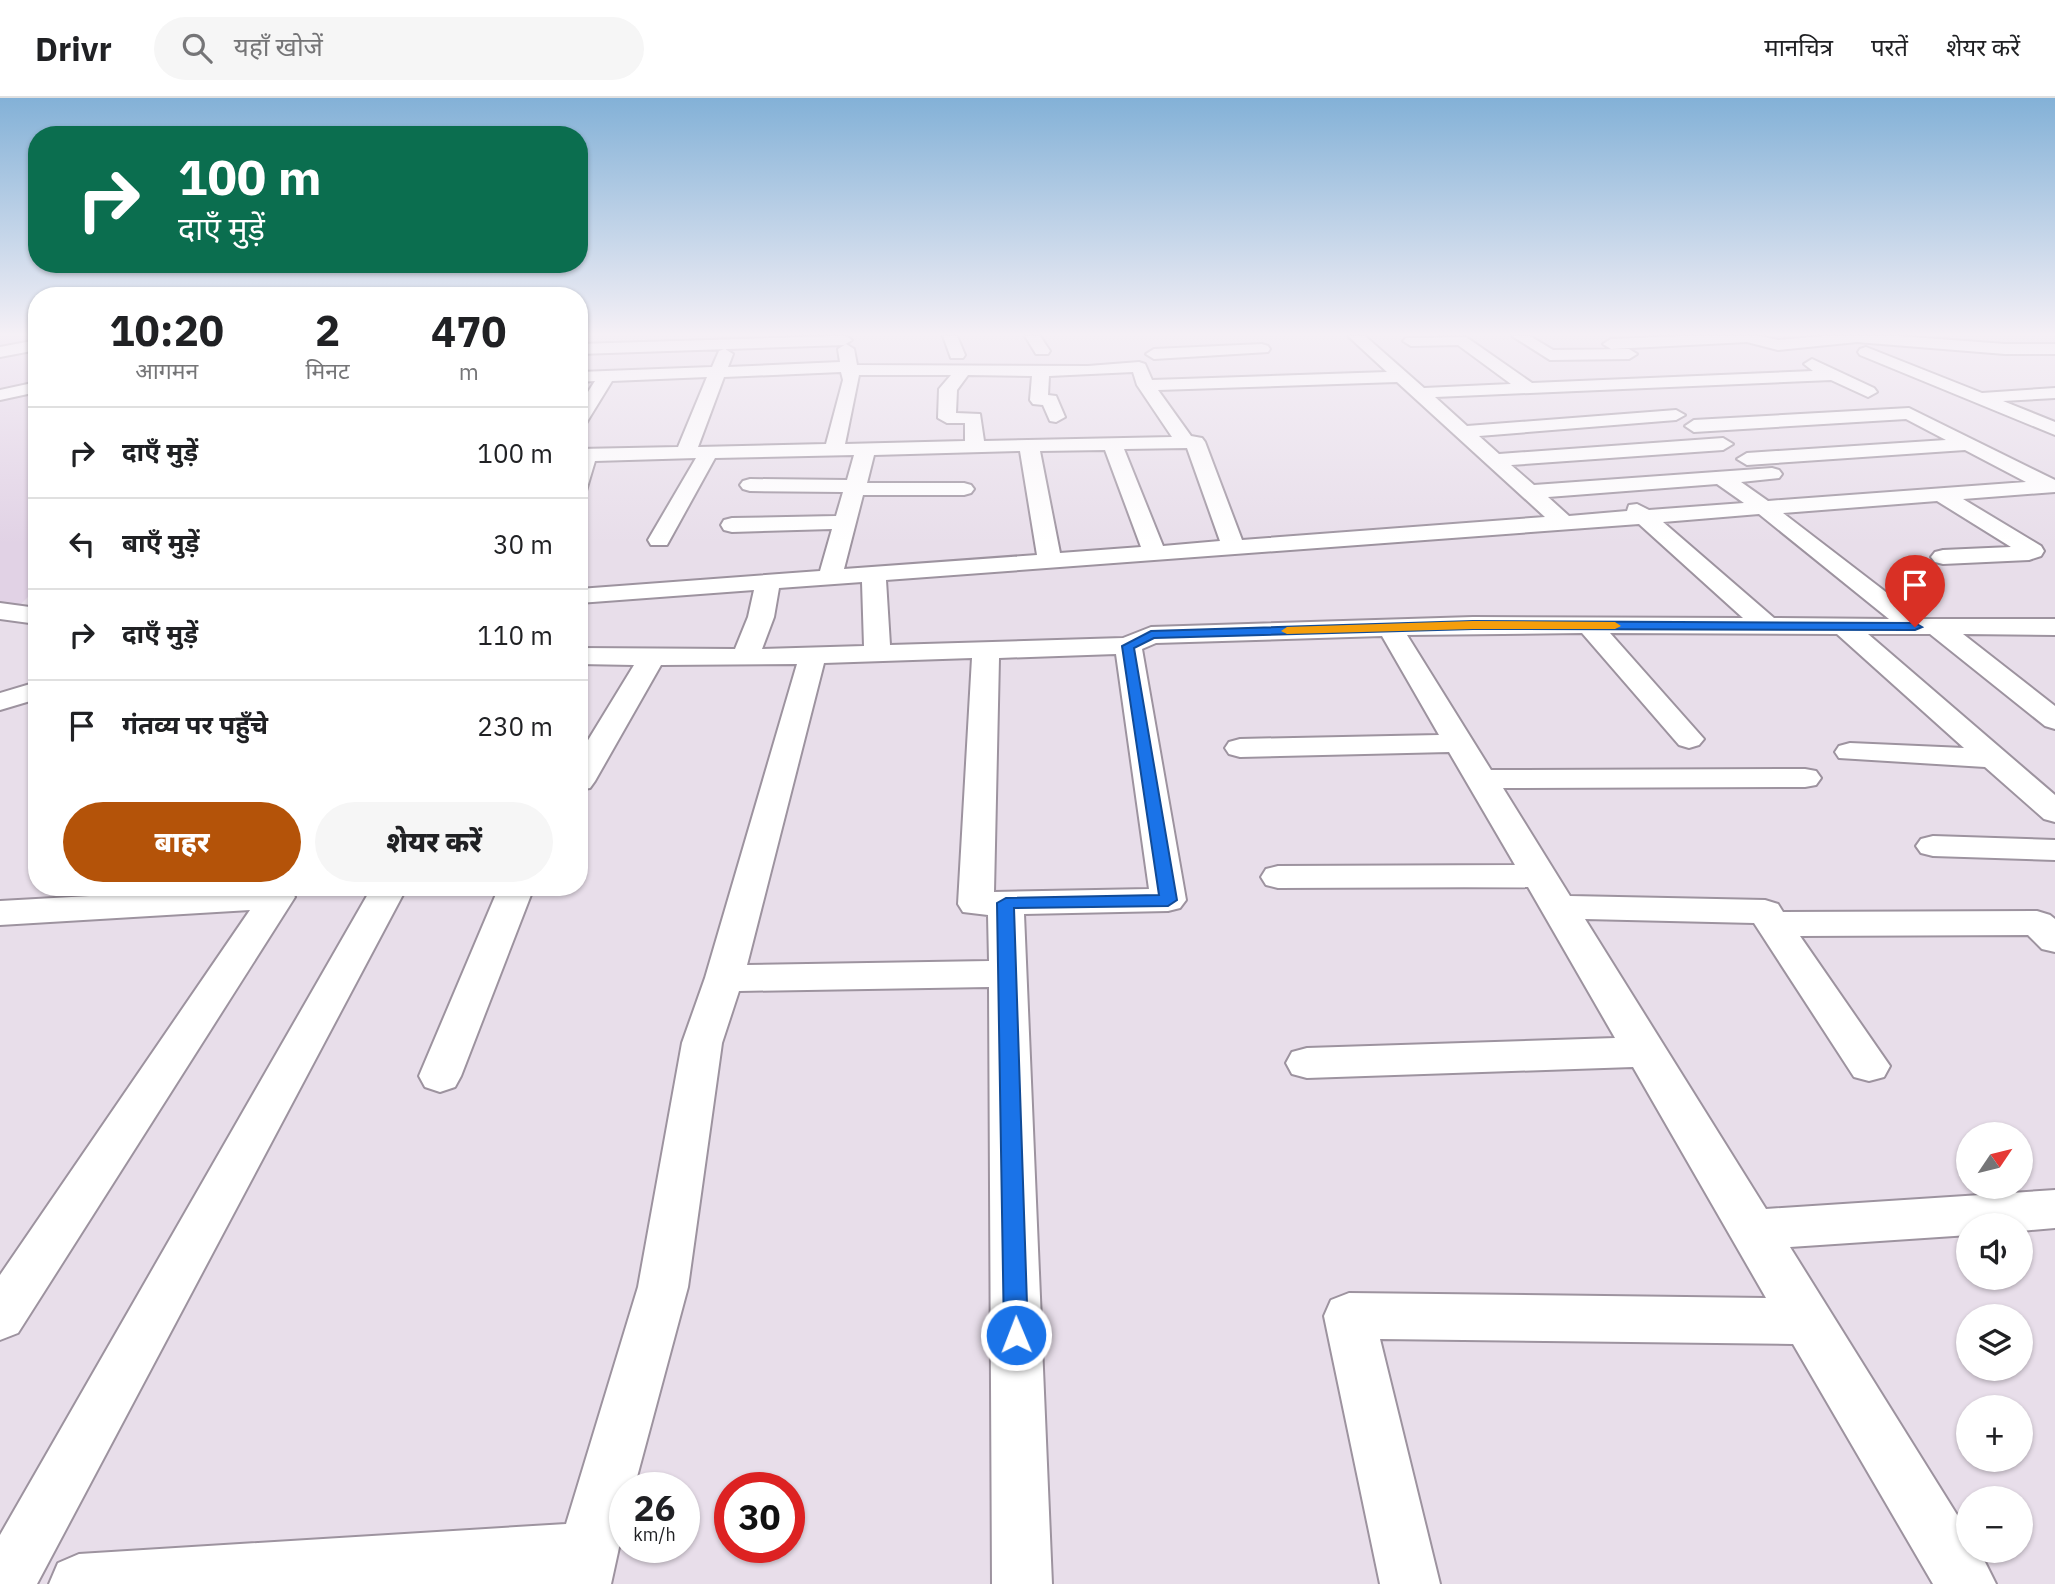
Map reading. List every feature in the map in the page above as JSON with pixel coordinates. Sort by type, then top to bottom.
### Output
[{"type":"street","points":[[686,453],[706,405]]},
{"type":"street","points":[[834,449],[845,405]]},
{"type":"street","points":[[947,405],[947,418],[974,418],[975,446]]},
{"type":"street","points":[[1052,405],[1056,417]]},
{"type":"street","points":[[1159,405],[1185,442]]},
{"type":"street","points":[[1433,405],[1559,519]]},
{"type":"street","points":[[1529,492],[1772,474],[1660,405]]},
{"type":"street","points":[[1996,405],[2055,429]]},
{"type":"street","points":[[1694,426],[1909,413],[2050,483]]},
{"type":"street","points":[[1463,432],[1676,415]]},
{"type":"street","points":[[588,455],[1195,442],[1231,543]]},
{"type":"street","points":[[1112,444],[1153,549]]},
{"type":"street","points":[[1493,460],[1723,444]]},
{"type":"street","points":[[1747,459],[1967,444]]},
{"type":"street","points":[[1029,445],[1049,557]]},
{"type":"street","points":[[830,573],[866,449]]},
{"type":"street","points":[[659,540],[709,452]]},
{"type":"street","points":[[1721,478],[2055,720]]},
{"type":"street","points":[[588,586],[830,573],[2050,483]]},
{"type":"street","points":[[750,485],[964,489]]},
{"type":"street","points":[[1935,491],[2034,551],[1943,557]]},
{"type":"street","points":[[1641,513],[1767,626]]},
{"type":"street","points":[[732,525],[845,522]]},
{"type":"street","points":[[588,595],[768,582],[830,573],[874,574],[1049,557]]},
{"type":"street","points":[[874,574],[877,653]]},
{"type":"street","points":[[745,657],[761,617],[768,582]]},
{"type":"street","points":[[0,611],[28,615]]},
{"type":"street","points":[[588,656],[745,657],[1128,646],[1151,635],[1390,628],[1589,625],[2055,627]]},
{"type":"street","points":[[1589,625],[1689,739]]},
{"type":"street","points":[[1844,626],[2055,812]]},
{"type":"street","points":[[1390,628],[1966,1584]]},
{"type":"street","points":[[986,650],[976,904],[1168,900],[1128,646]]},
{"type":"street","points":[[79,1584],[584,1568],[663,1287],[702,1043],[724,978],[813,655]]},
{"type":"street","points":[[588,766],[652,657]]},
{"type":"street","points":[[0,693],[28,684]]},
{"type":"street","points":[[0,702],[28,693]]},
{"type":"street","points":[[1240,748],[1459,743]]},
{"type":"street","points":[[1850,752],[1993,758]]},
{"type":"street","points":[[1481,779],[1805,778]]},
{"type":"street","points":[[1933,846],[2055,850]]},
{"type":"street","points":[[1278,877],[1549,892],[1765,912],[1869,1066]]},
{"type":"street","points":[[5,1584],[385,896]]},
{"type":"street","points":[[440,1076],[513,896]]},
{"type":"street","points":[[0,913],[277,897],[0,1317]]},
{"type":"street","points":[[1006,903],[1022,1584]]},
{"type":"street","points":[[1773,924],[2037,923],[2055,940]]},
{"type":"street","points":[[724,978],[1007,974]]},
{"type":"street","points":[[1307,1063],[1646,1052]]},
{"type":"street","points":[[1753,1230],[2055,1209]]},
{"type":"street","points":[[1410,1584],[1349,1316],[1808,1321]]},
{"type":"shaded area","points":[[0,405],[28,405],[28,597],[19,606],[0,606]]},
{"type":"slow traffic","points":[[1287,631],[1473,625],[1615,626]]},
{"type":"route","points":[[1016,1335],[1006,903],[1168,900],[1128,646],[1151,635],[1473,625],[1915,627]]}]
